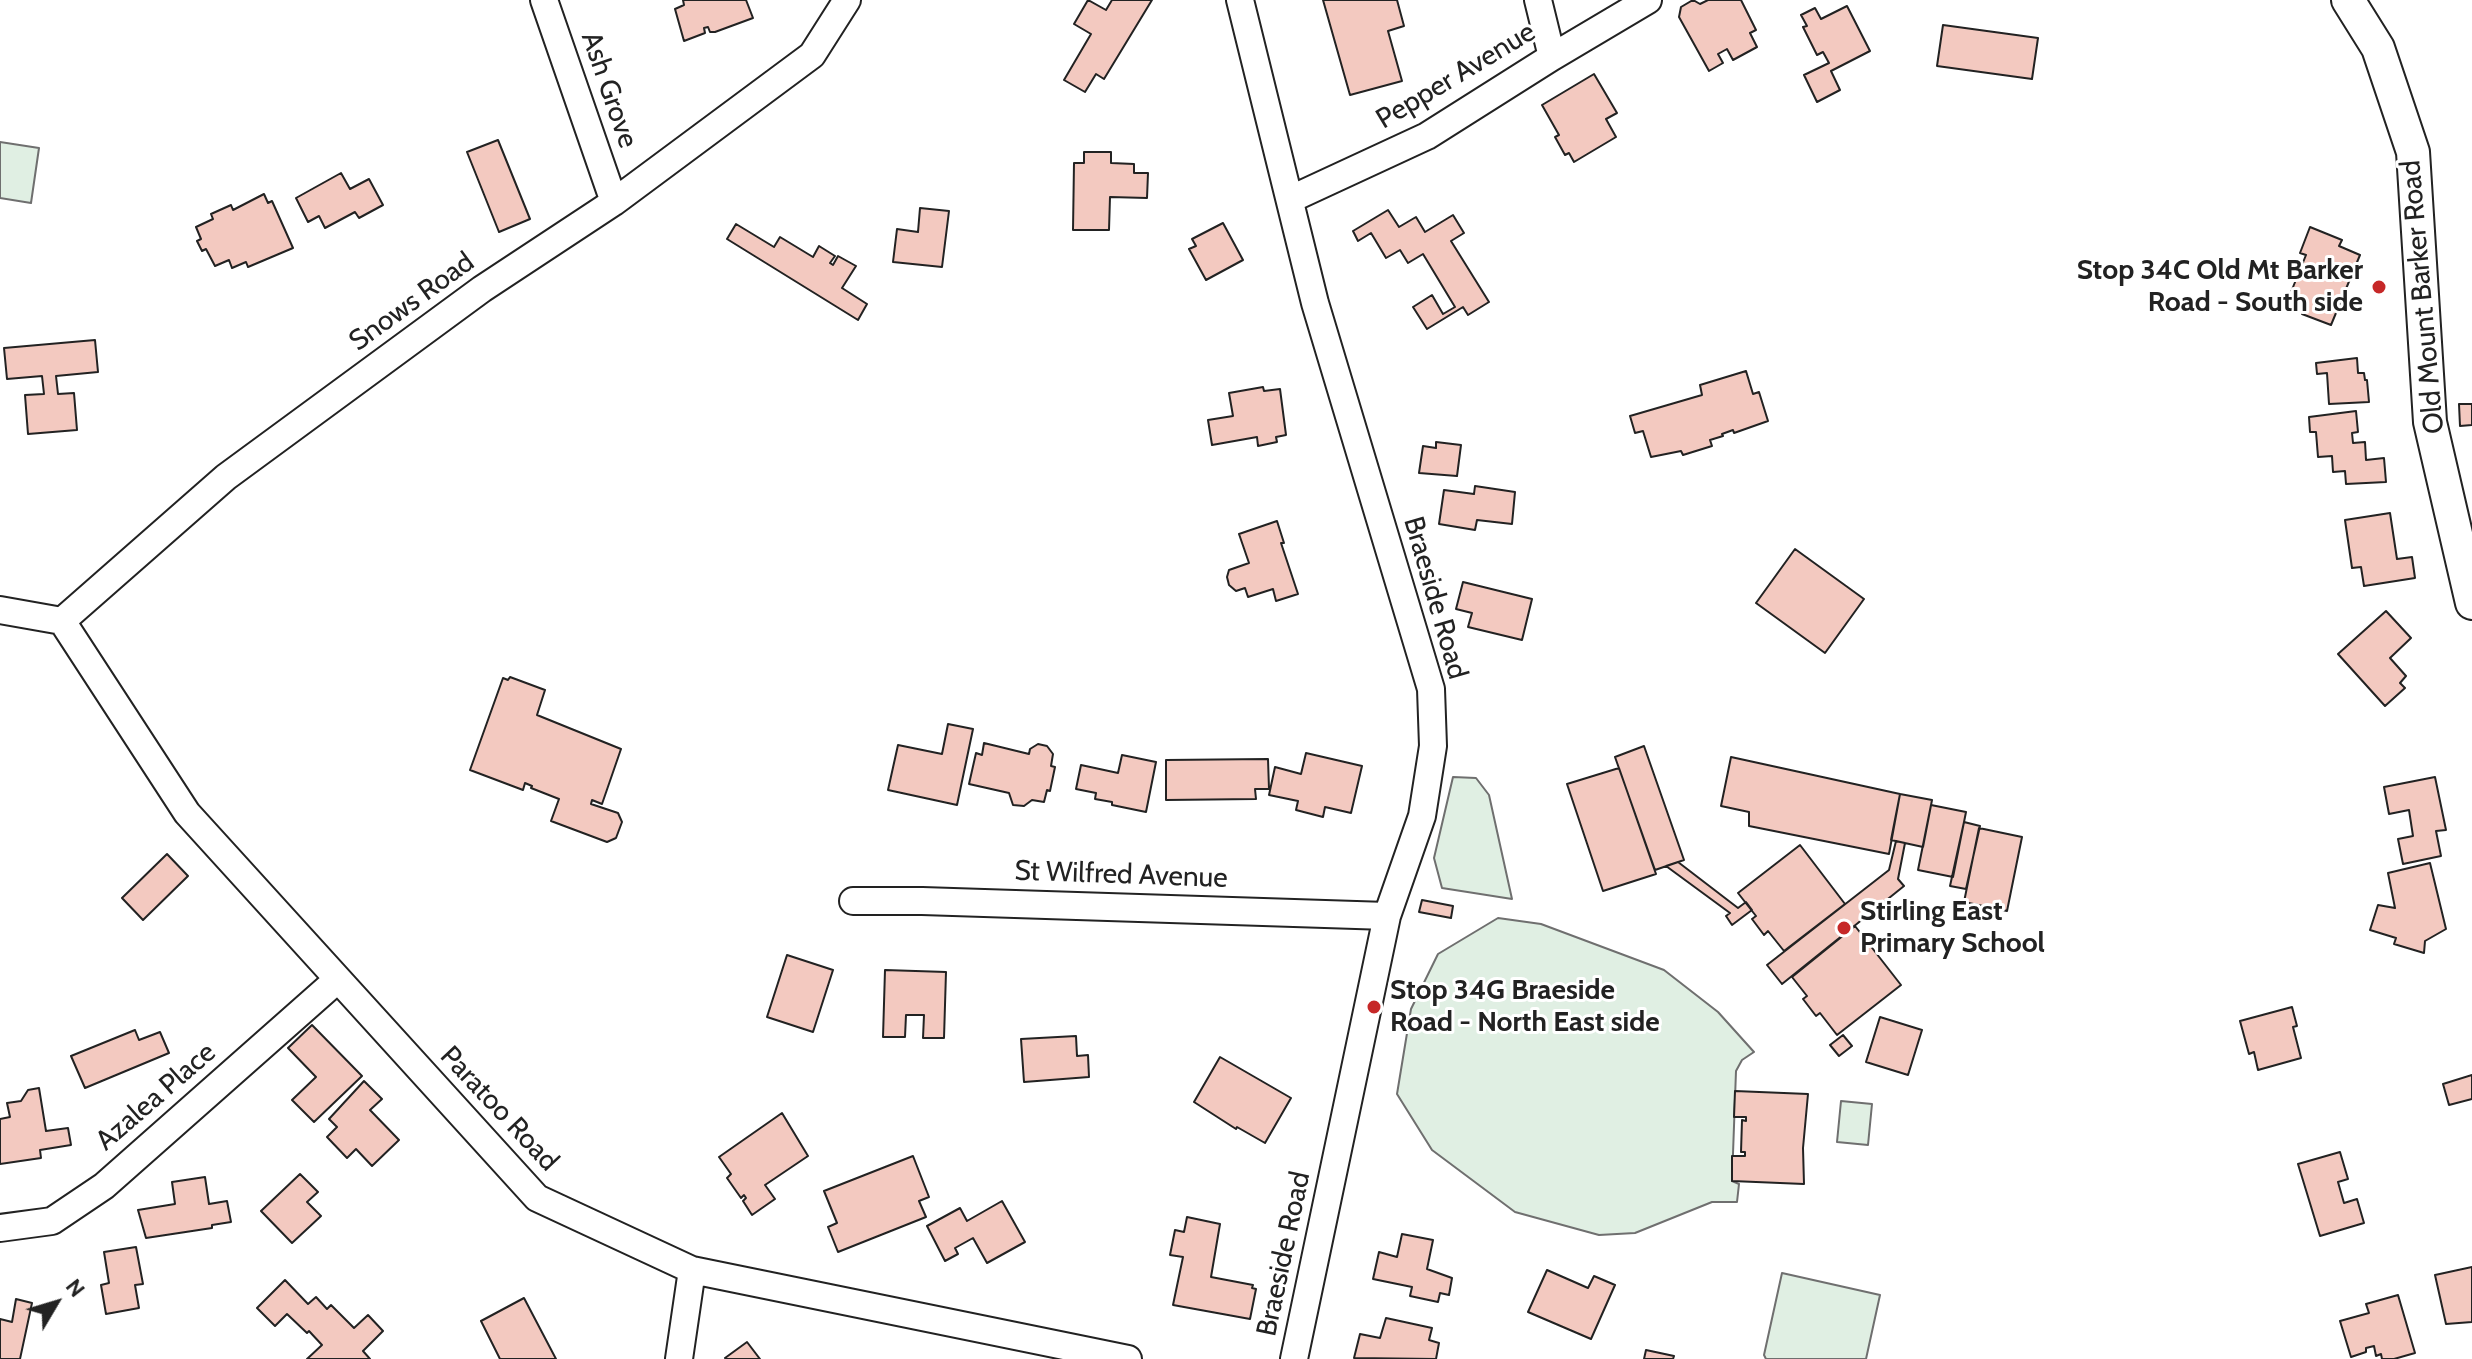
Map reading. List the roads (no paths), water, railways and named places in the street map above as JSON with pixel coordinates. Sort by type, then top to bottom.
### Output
[{"type":"main road","name":"Old Mount Barker Road","points":[[2348,0],[2378,48],[2413,152],[2430,422],[2472,603]]},
{"type":"street","name":"Ash Grove","points":[[544,0],[614,202]]},
{"type":"street","name":"Snows Road","points":[[62,621],[226,477],[482,289],[614,202],[812,55],[847,0]]},
{"type":"street","name":"Braeside Road","points":[[1240,0],[1315,303],[1431,689],[1433,746],[1422,816],[1387,916],[1294,1359]]},
{"type":"street","points":[[1538,0],[1552,57]]},
{"type":"street","name":"Pepper Avenue","points":[[1291,199],[1427,136],[1648,0]]},
{"type":"street","points":[[0,610],[62,621]]},
{"type":"street","name":"Paratoo Road","points":[[62,621],[187,813],[537,1198],[692,1270],[1128,1359]]},
{"type":"street","name":"St Wilfred Avenue","points":[[853,901],[1387,916]]},
{"type":"street","name":"Azalea Place","points":[[0,1228],[52,1221],[104,1186],[337,980]]},
{"type":"street","points":[[679,1359],[692,1270]]},
{"type":"place","name":"Stop 34C Old Mt Barker Road - South side","points":[[2379,287]]},
{"type":"place","name":"Stirling East Primary School","points":[[1844,928]]},
{"type":"place","name":"Stop 34G Braeside Road - North East side","points":[[1374,1007]]}]
